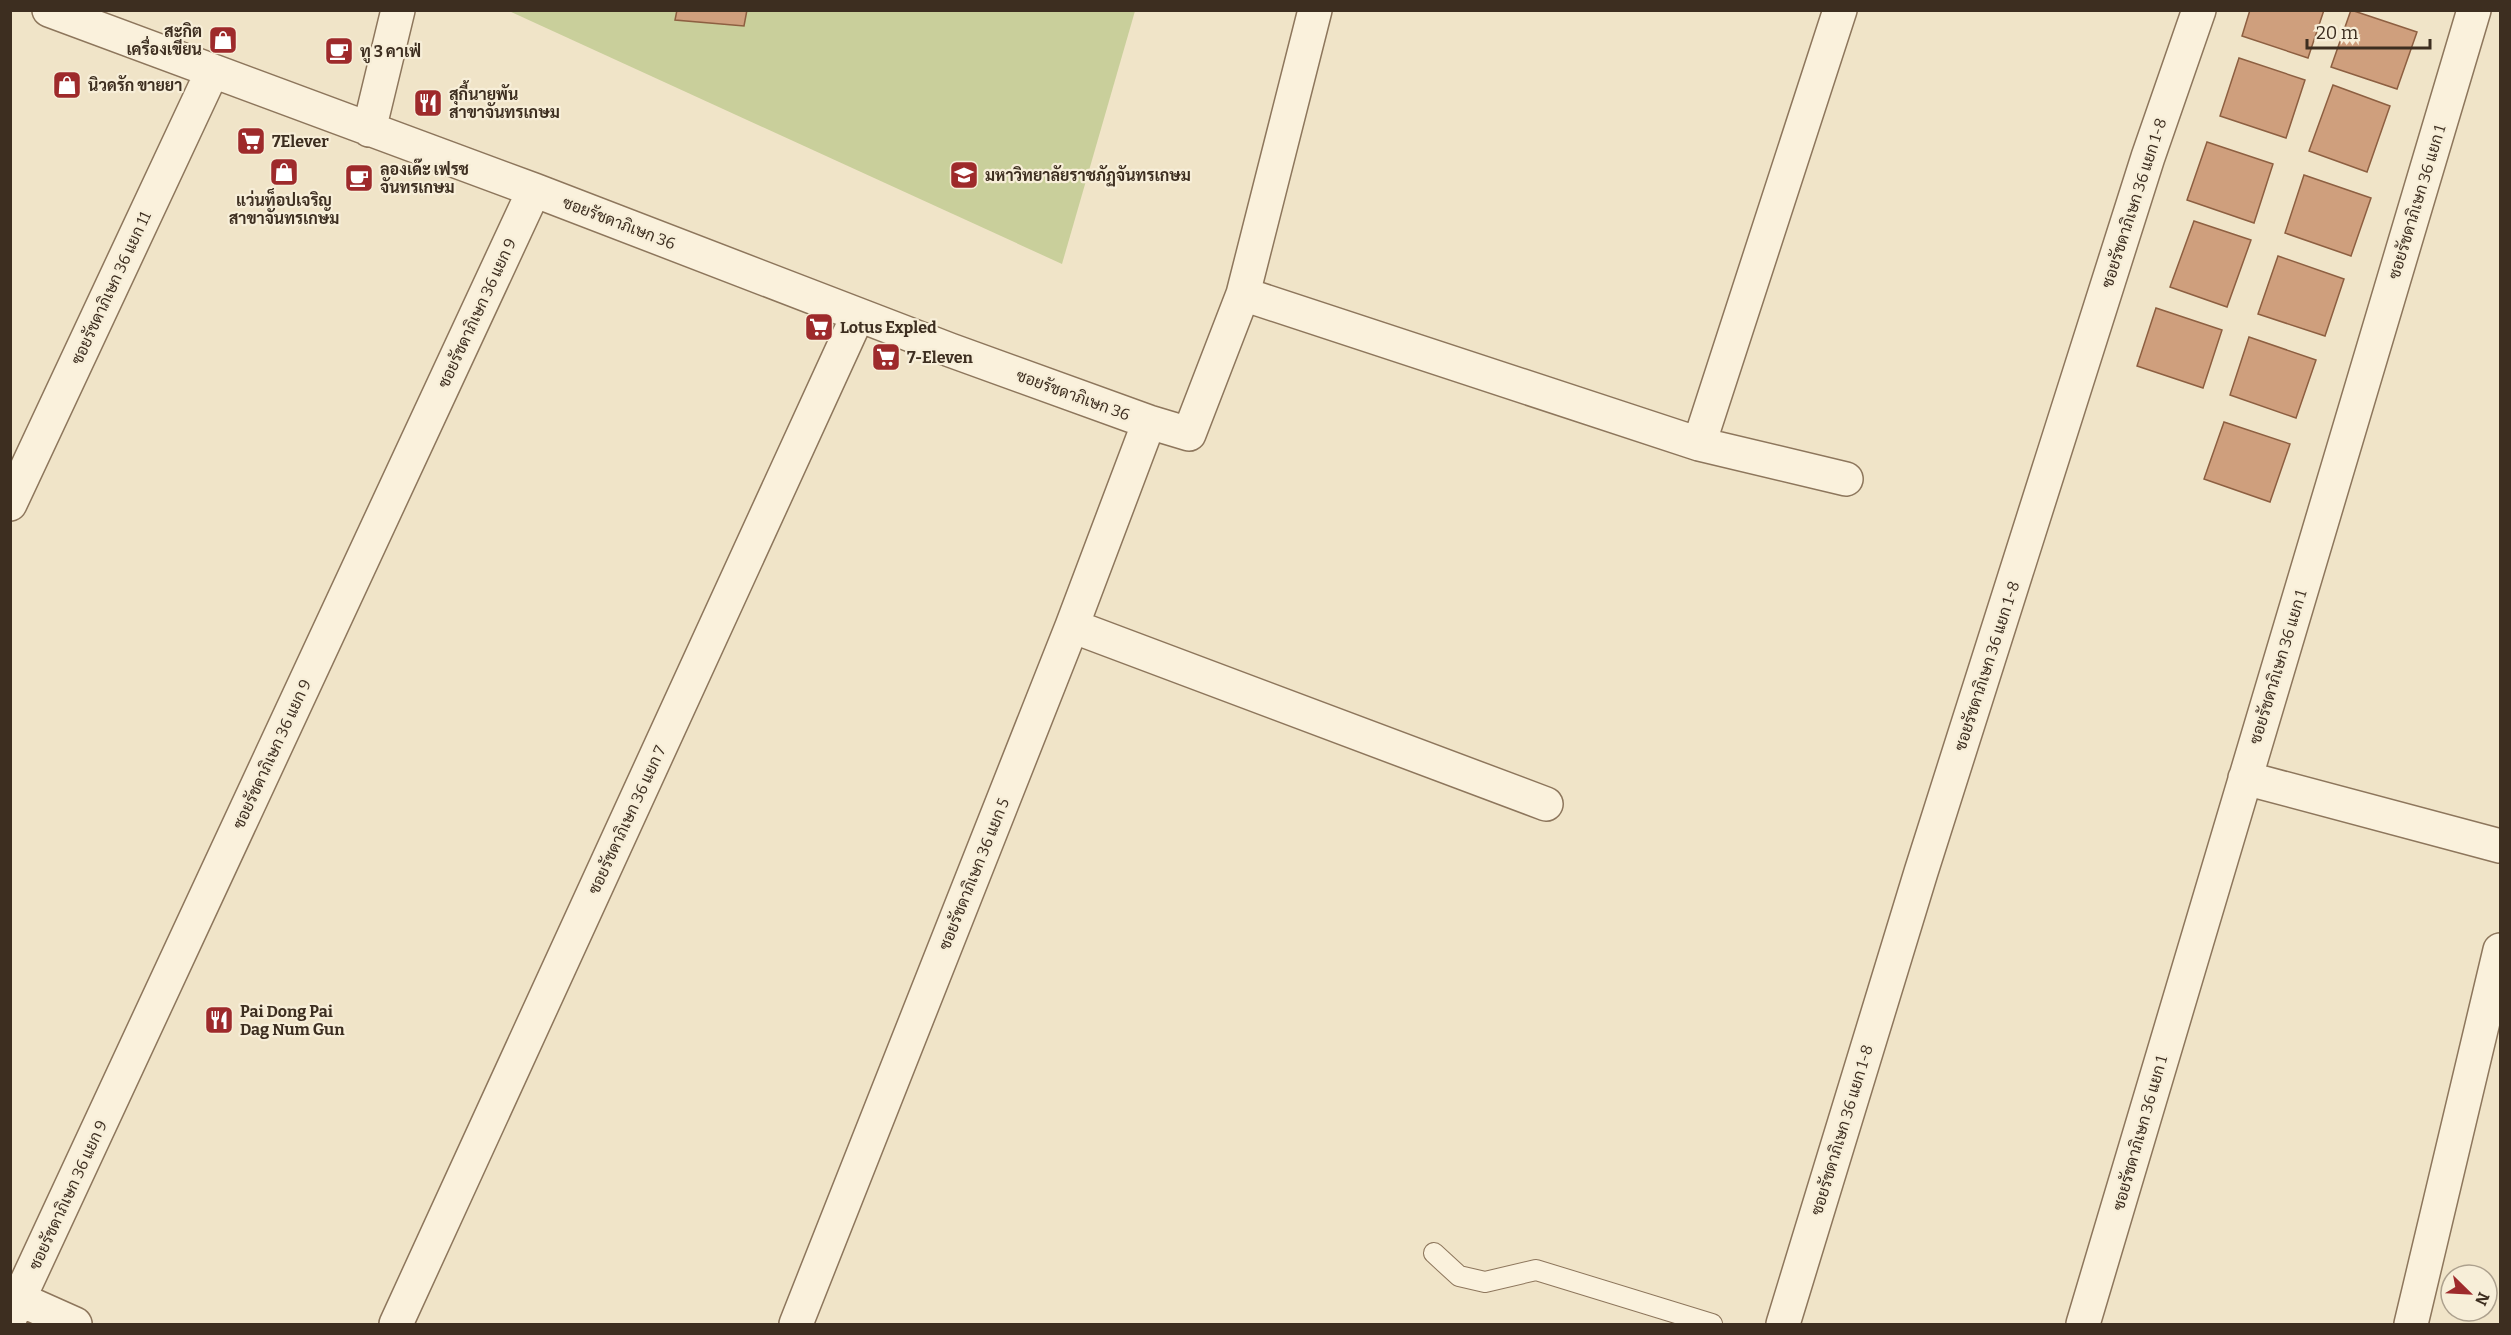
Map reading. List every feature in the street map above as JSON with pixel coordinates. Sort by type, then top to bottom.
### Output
[{"type":"street","name":"ซอยรัชดาภิเษก 36","points":[[49,10],[534,190],[858,315],[1149,422],[1189,434],[1243,294]]},
{"type":"street","points":[[369,130],[398,10]]},
{"type":"street","points":[[1315,10],[1243,294],[1699,444],[1846,479]]},
{"type":"street","points":[[1699,444],[1840,10]]},
{"type":"street","name":"ซอยรัชดาภิเษก 36 แยก 1-8","points":[[1783,1324],[1936,827],[2148,157],[2199,10]]},
{"type":"street","name":"ซอยรัชดาภิเษก 36 แยก 1","points":[[2084,1324],[2474,10]]},
{"type":"street","name":"ซอยรัชดาภิเษก 36 แยก 11","points":[[10,504],[212,72]]},
{"type":"street","name":"ซอยรัชดาภิเษก 36 แยก 9","points":[[15,1309],[534,190]]},
{"type":"street","name":"ซอยรัชดาภิเษก 36 แยก 7","points":[[396,1324],[858,315]]},
{"type":"street","name":"ซอยรัชดาภิเษก 36 แยก 5","points":[[796,1324],[1072,626],[1149,422]]},
{"type":"street","points":[[1072,626],[1546,804]]},
{"type":"street","points":[[2245,778],[2500,846]]},
{"type":"street","points":[[2411,1324],[2500,950]]},
{"type":"street","points":[[15,1309],[75,1324]]},
{"type":"lane","points":[[1434,1253],[1459,1276],[1485,1282],[1536,1270],[1712,1324]]},
{"type":"green space","name":"มหาวิทยาลัยราชภัฏจันทรเกษม","points":[[509,11],[1135,11],[1062,264]]},
{"type":"building","points":[[677,10],[747,10],[744,26],[675,20]]},
{"type":"building","points":[[2250,10],[2324,10],[2308,58],[2242,36]]},
{"type":"building","points":[[2351,10],[2417,32],[2397,89],[2331,67]]},
{"type":"building","points":[[2239,58],[2305,80],[2286,138],[2220,116]]},
{"type":"building","points":[[2333,85],[2390,106],[2367,172],[2309,151]]},
{"type":"building","points":[[2207,142],[2273,164],[2254,223],[2187,200]]},
{"type":"building","points":[[2304,175],[2371,198],[2351,256],[2285,233]]},
{"type":"building","points":[[2194,221],[2251,240],[2227,307],[2170,287]]},
{"type":"building","points":[[2278,256],[2344,279],[2325,336],[2258,314]]},
{"type":"building","points":[[2156,308],[2222,330],[2203,388],[2137,366]]},
{"type":"building","points":[[2249,337],[2316,360],[2296,418],[2230,395]]},
{"type":"building","points":[[2224,422],[2290,444],[2270,502],[2204,479]]},
{"type":"place","name":"สะกิต เครื่องเขียน","points":[[223,40]]},
{"type":"place","name":"ทู 3 คาเฟ่","points":[[339,51]]},
{"type":"place","name":"นิวดรัก ขายยา","points":[[67,85]]},
{"type":"place","name":"สุกี้นายพัน สาขาจันทรเกษม","points":[[428,103]]},
{"type":"place","name":"7Elever","points":[[251,141]]},
{"type":"place","name":"แว่นท็อปเจริญ สาขาจันทรเกษม","points":[[284,172]]},
{"type":"place","name":"มหาวิทยาลัยราชภัฏจันทรเกษม","points":[[964,175]]},
{"type":"place","name":"ลองเด๊ะ เฟรช จันทรเกษม","points":[[359,178]]},
{"type":"place","name":"Lotus Expled","points":[[819,327]]},
{"type":"place","name":"7-Eleven","points":[[886,357]]},
{"type":"place","name":"Pai Dong Pai Dag Num Gun","points":[[219,1020]]}]
